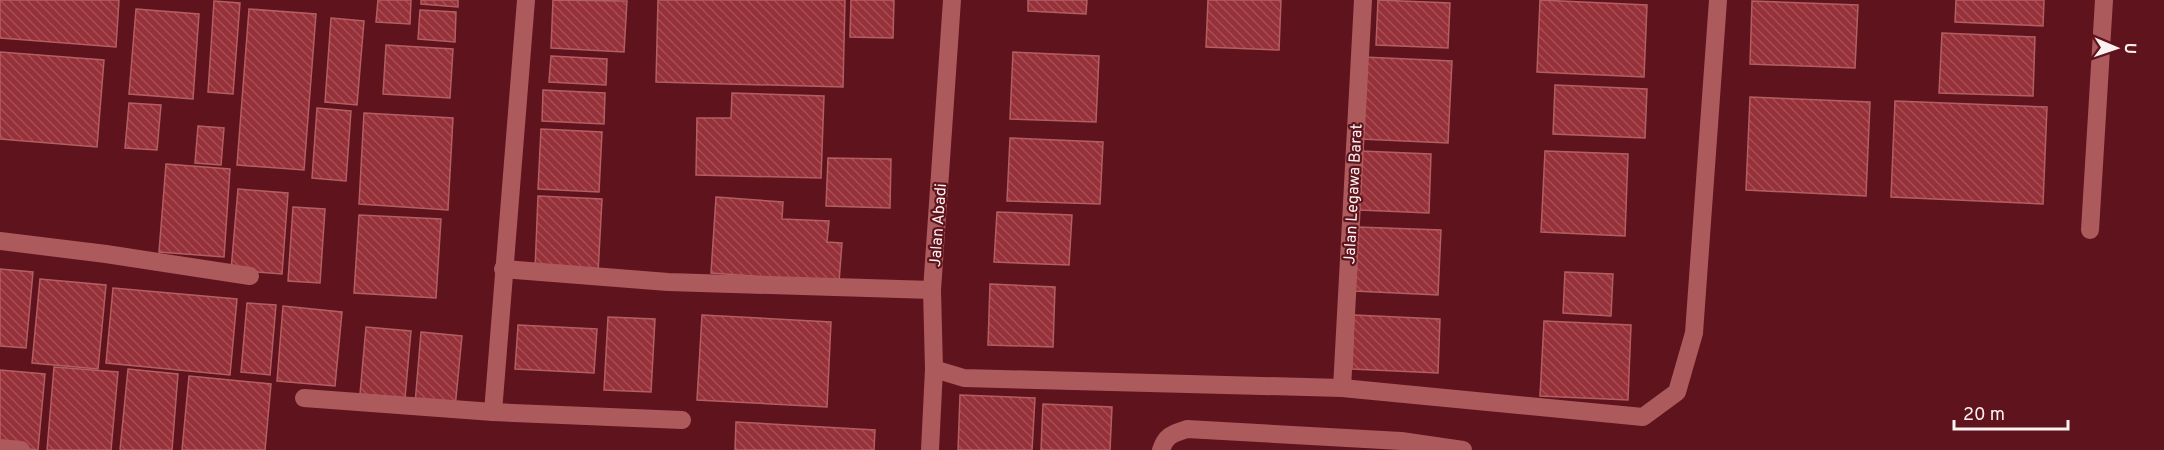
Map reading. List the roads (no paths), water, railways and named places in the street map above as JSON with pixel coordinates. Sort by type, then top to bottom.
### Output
[{"type":"street","points":[[493,412],[526,0]]},
{"type":"street","name":"Jalan Abadi","points":[[930,450],[934,369],[932,290],[952,0]]},
{"type":"street","name":"Jalan Legawa Barat","points":[[1342,388],[1363,0]]},
{"type":"street","points":[[934,369],[964,378],[1342,388],[1643,417],[1677,392],[1694,333],[1718,0]]},
{"type":"street","points":[[2090,230],[2104,0]]},
{"type":"street","points":[[0,241],[106,254],[250,276]]},
{"type":"street","points":[[503,269],[669,282],[932,290]]},
{"type":"street","points":[[304,398],[493,412],[682,420]]},
{"type":"street","points":[[1161,450],[1164,440],[1187,429],[1401,441],[1462,450]]},
{"type":"street","points":[[0,448],[21,450]]}]
